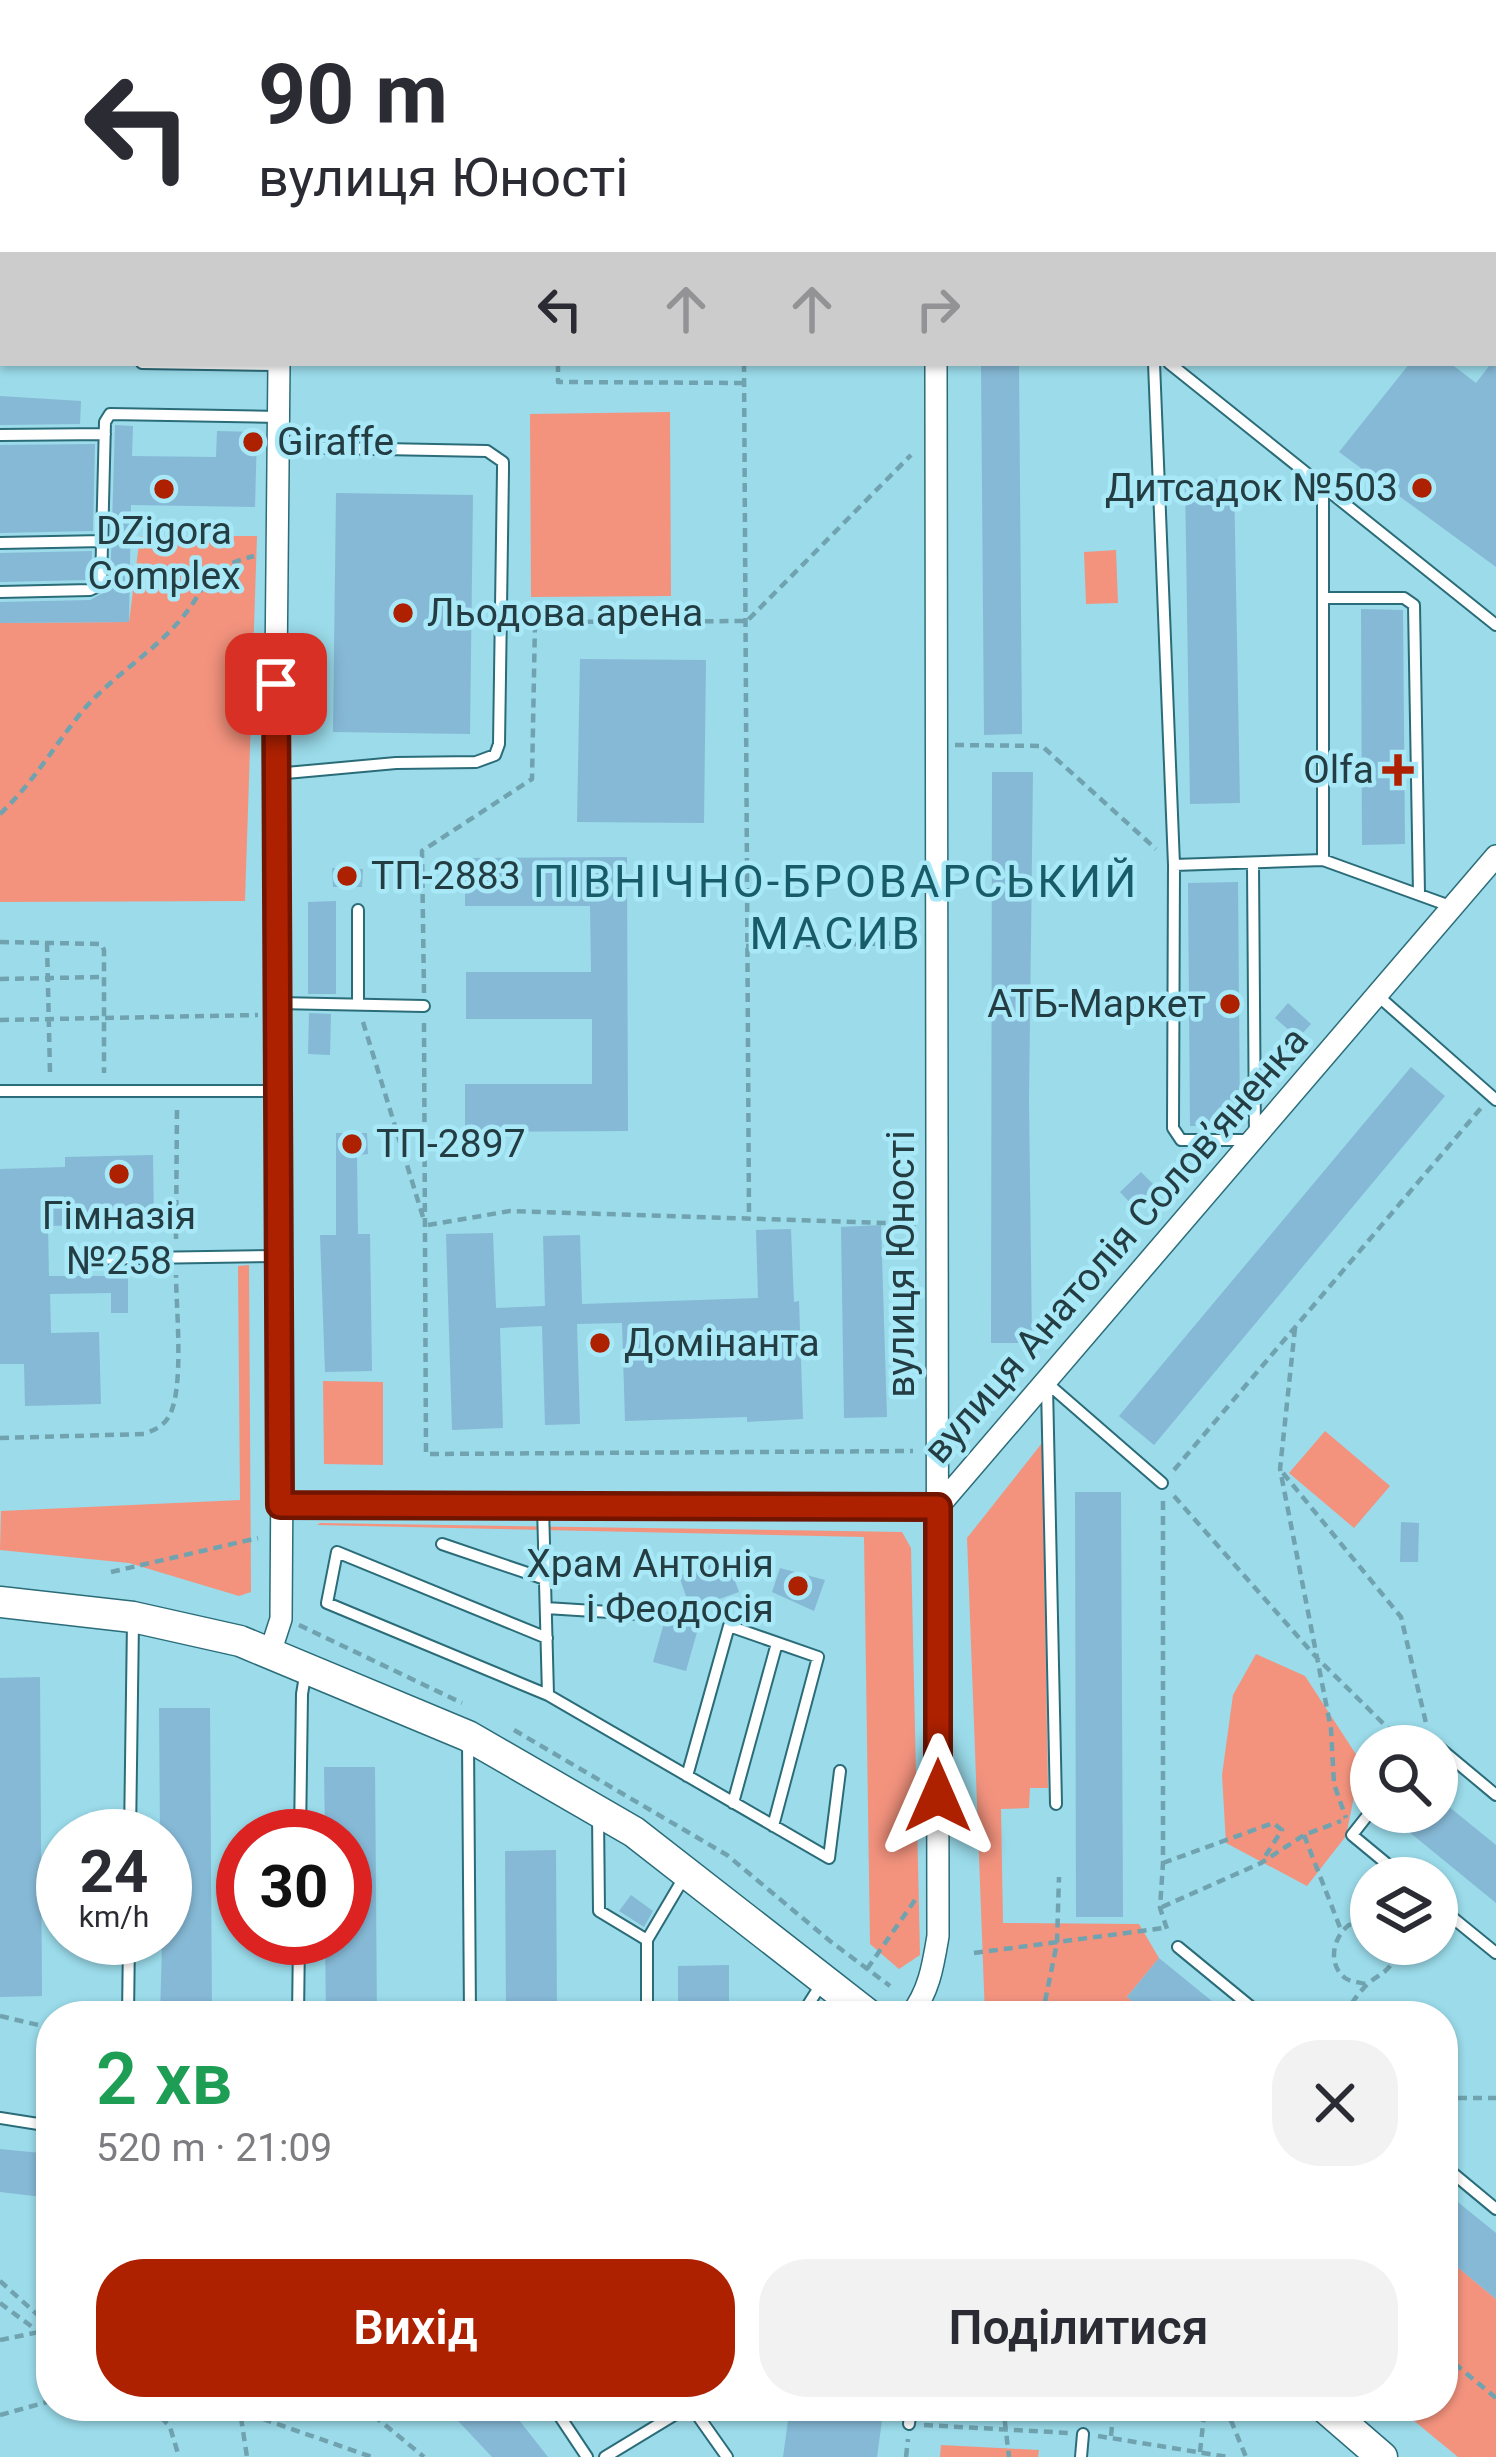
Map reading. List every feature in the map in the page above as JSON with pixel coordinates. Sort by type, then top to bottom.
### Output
[{"type":"street","points":[[270,1653],[280,1619],[277,1091],[268,1009],[278,366]]},
{"type":"street","name":"вулиця Юності","points":[[936,366],[938,1507]]},
{"type":"street","name":"вулиця Анатолія Соловʼяненка","points":[[922,2001],[938,1936],[938,1507],[1496,856]]},
{"type":"street","points":[[280,1505],[938,1507]]},
{"type":"street","points":[[0,1602],[133,1617],[240,1641],[468,1736],[599,1809],[688,1871],[850,2001]]},
{"type":"street","points":[[1338,2421],[1372,2454]]},
{"type":"lane","points":[[1154,366],[1174,866],[1173,1128],[1175,1136],[1189,1142],[1255,1140],[1253,865]]},
{"type":"lane","points":[[1173,366],[1496,625]]},
{"type":"lane","points":[[0,592],[97,588],[103,579],[107,417],[117,412],[279,416]]},
{"type":"lane","points":[[0,435],[105,434]]},
{"type":"lane","points":[[275,774],[476,763],[495,755],[499,744],[503,470],[502,461],[487,451],[278,448]]},
{"type":"lane","points":[[1323,486],[1323,860]]},
{"type":"lane","points":[[0,543],[104,541]]},
{"type":"lane","points":[[1323,598],[1404,598],[1414,605],[1419,895]]},
{"type":"lane","points":[[1174,866],[1323,860],[1453,907]]},
{"type":"lane","points":[[358,910],[358,1004]]},
{"type":"lane","points":[[1377,995],[1494,1098]]},
{"type":"lane","points":[[268,1009],[424,1006]]},
{"type":"lane","points":[[0,1091],[277,1091]]},
{"type":"lane","points":[[77,1258],[278,1256]]},
{"type":"lane","points":[[1047,1383],[1162,1483]]},
{"type":"lane","points":[[1047,1383],[1056,1804]]},
{"type":"lane","points":[[543,1506],[548,1695]]},
{"type":"lane","points":[[442,1544],[545,1579]]},
{"type":"lane","points":[[547,1638],[337,1552],[327,1603],[548,1695],[829,1858],[840,1771]]},
{"type":"lane","points":[[546,1608],[640,1614]]},
{"type":"lane","points":[[130,1809],[133,1617]]},
{"type":"lane","points":[[687,1777],[730,1626],[818,1657],[773,1826]]},
{"type":"lane","points":[[733,1803],[777,1643]]},
{"type":"lane","points":[[300,1809],[302,1694],[307,1667]]},
{"type":"lane","points":[[468,1736],[470,2001]]},
{"type":"lane","points":[[1458,1766],[1496,1795]]},
{"type":"lane","points":[[599,1809],[599,1911],[647,1940]]},
{"type":"lane","points":[[1352,1835],[1379,1857]]},
{"type":"lane","points":[[647,2001],[647,1940],[688,1871]]},
{"type":"lane","points":[[1458,1922],[1496,1954]]},
{"type":"lane","points":[[1178,1947],[1244,2001]]},
{"type":"lane","points":[[128,2001],[129,1965]]},
{"type":"lane","points":[[298,2001],[299,1965]]},
{"type":"lane","points":[[811,2001],[824,1981]]},
{"type":"lane","points":[[0,2118],[36,2124]]},
{"type":"lane","points":[[1458,2177],[1496,2209]]},
{"type":"lane","points":[[563,2421],[587,2457]]},
{"type":"lane","points":[[605,2457],[665,2421]]},
{"type":"lane","points":[[701,2421],[727,2457]]},
{"type":"lane","points":[[1082,2457],[1083,2434]]},
{"type":"path","points":[[559,366],[558,382],[744,383]]},
{"type":"path","points":[[744,366],[749,1219]]},
{"type":"path","points":[[911,455],[747,621],[535,622],[532,779],[422,851],[426,1454],[914,1450]]},
{"type":"path","points":[[0,814],[27,789],[82,712],[184,617],[202,582],[225,564],[277,549]]},
{"type":"path","points":[[935,743],[1042,746],[1174,866]]},
{"type":"path","points":[[0,942],[101,944],[104,1091]]},
{"type":"path","points":[[47,943],[51,1091]]},
{"type":"path","points":[[746,946],[912,943]]},
{"type":"path","points":[[0,979],[104,977]]},
{"type":"path","points":[[358,1004],[425,1226]]},
{"type":"path","points":[[0,1019],[268,1009]]},
{"type":"path","points":[[0,1438],[144,1434],[167,1420],[176,1395],[177,1091]]},
{"type":"path","points":[[1178,1947],[1164,1928],[1160,1908],[1162,1483],[1494,1098]]},
{"type":"path","points":[[425,1226],[510,1211],[937,1224]]},
{"type":"path","points":[[1296,1326],[1280,1469],[1331,1730],[1334,1784],[1352,1835]]},
{"type":"path","points":[[1280,1469],[1401,1617],[1424,1725]]},
{"type":"path","points":[[1162,1483],[1316,1657],[1385,1725]]},
{"type":"path","points":[[112,1572],[261,1537]]},
{"type":"path","points":[[1160,1908],[1261,1863],[1304,1835],[1346,1819]]},
{"type":"path","points":[[1163,1863],[1273,1823],[1282,1830],[1261,1863]]},
{"type":"path","points":[[1304,1835],[1341,1930]]},
{"type":"path","points":[[1045,2001],[1057,1943],[1059,1877]]},
{"type":"path","points":[[866,1969],[924,1888]]},
{"type":"path","points":[[1350,1925],[1335,1940],[1334,1961],[1346,1978],[1365,1984]]},
{"type":"path","points":[[974,1953],[1164,1928]]},
{"type":"path","points":[[1354,2001],[1365,1984],[1384,1977],[1392,1965]]},
{"type":"path","points":[[0,2016],[36,2024]]},
{"type":"path","points":[[1458,2098],[1496,2098]]},
{"type":"path","points":[[0,2281],[36,2316]]},
{"type":"path","points":[[0,2302],[36,2330]]},
{"type":"path","points":[[0,2340],[36,2333]]},
{"type":"path","points":[[1458,2366],[1496,2398]]},
{"type":"path","points":[[0,2415],[36,2405]]},
{"type":"path","points":[[165,2421],[179,2457]]},
{"type":"path","points":[[241,2421],[247,2457]]},
{"type":"path","points":[[274,2421],[372,2457]]},
{"type":"path","points":[[380,2421],[424,2457]]},
{"type":"path","points":[[1005,2421],[1009,2457]]},
{"type":"path","points":[[1111,2439],[1113,2421]]},
{"type":"path","points":[[1200,2452],[1203,2421]]},
{"type":"path","points":[[1231,2421],[1246,2457]]},
{"type":"shaded area","points":[[670,412],[671,596],[531,597],[530,414]]},
{"type":"shaded area","points":[[140,536],[257,536],[245,901],[0,902],[0,623],[129,622]]},
{"type":"shaded area","points":[[1116,550],[1118,603],[1086,604],[1084,552]]},
{"type":"shaded area","points":[[249,1265],[251,1592],[239,1596],[129,1563],[0,1550],[1,1511],[240,1500],[238,1266]]},
{"type":"shaded area","points":[[323,1381],[383,1382],[383,1465],[324,1464]]},
{"type":"shaded area","points":[[1325,1431],[1390,1486],[1354,1528],[1289,1473]]},
{"type":"shaded area","points":[[1042,1443],[1048,1788],[1030,1788],[1029,1808],[1001,1809],[1003,1923],[1139,1924],[1159,1958],[1127,1997],[1132,2001],[984,2001],[967,1538]]},
{"type":"shaded area","points":[[317,1525],[902,1532],[911,1548],[920,1955],[899,1969],[870,1944],[864,1537]]},
{"type":"shaded area","points":[[1256,1654],[1305,1676],[1350,1745],[1346,1836],[1307,1886],[1226,1843],[1222,1775],[1233,1695]]},
{"type":"shaded area","points":[[1458,2267],[1496,2299],[1496,2457],[1458,2457],[1414,2421],[1458,2421]]},
{"type":"shaded area","points":[[941,2445],[1039,2450],[1038,2457],[940,2457]]},
{"type":"building","points":[[981,366],[1019,366],[1022,734],[984,735]]},
{"type":"building","points":[[1408,366],[1454,366],[1476,383],[1489,366],[1496,366],[1496,567],[1339,452]]},
{"type":"building","points":[[0,396],[81,401],[80,424],[0,425]]},
{"type":"building","points":[[115,425],[133,426],[132,456],[216,457],[217,431],[257,432],[255,507],[131,505],[129,622],[0,623],[0,602],[90,600],[110,589]]},
{"type":"building","points":[[95,444],[93,531],[0,533],[0,445]]},
{"type":"building","points":[[1234,479],[1240,803],[1190,804],[1185,480]]},
{"type":"building","name":"Льодова арена","points":[[336,493],[473,495],[470,734],[333,732]]},
{"type":"building","points":[[92,551],[91,579],[0,582],[0,553]]},
{"type":"building","points":[[1361,609],[1403,610],[1405,844],[1362,845]]},
{"type":"building","points":[[580,659],[706,660],[704,823],[577,822]]},
{"type":"building","points":[[992,772],[1033,772],[1032,1343],[991,1343]]},
{"type":"building","points":[[627,857],[628,1131],[465,1132],[465,1084],[592,1084],[592,1019],[466,1019],[466,972],[591,972],[590,906],[465,906],[465,858]]},
{"type":"building","name":"ТП-2883","points":[[332,868],[363,869],[362,887],[333,887]]},
{"type":"building","points":[[1238,882],[1240,1126],[1190,1126],[1188,883]]},
{"type":"building","points":[[336,901],[336,994],[308,994],[308,902]]},
{"type":"building","points":[[1288,1003],[1311,1024],[1298,1038],[1275,1018]]},
{"type":"building","points":[[309,1013],[331,1014],[330,1055],[308,1054]]},
{"type":"building","points":[[1411,1067],[1445,1096],[1154,1445],[1119,1416]]},
{"type":"building","points":[[336,1133],[367,1133],[368,1154],[357,1155],[358,1234],[370,1234],[372,1371],[325,1372],[320,1235],[336,1235]]},
{"type":"building","points":[[153,1155],[154,1223],[48,1226],[49,1276],[128,1276],[128,1313],[111,1313],[111,1293],[50,1294],[51,1333],[99,1332],[101,1404],[25,1406],[24,1364],[0,1364],[0,1169],[65,1167],[65,1157]]},
{"type":"building","points":[[1141,1172],[1156,1187],[1134,1207],[1120,1192]]},
{"type":"building","points":[[881,1225],[887,1417],[844,1418],[841,1227]]},
{"type":"building","points":[[791,1229],[803,1419],[625,1421],[622,1323],[577,1324],[580,1424],[545,1425],[542,1326],[500,1328],[503,1428],[452,1430],[446,1234],[493,1233],[496,1308],[545,1306],[543,1236],[580,1235],[582,1304],[758,1298],[756,1230]]},
{"type":"building","points":[[1075,1492],[1121,1492],[1123,1917],[1076,1917]]},
{"type":"building","points":[[1401,1522],[1419,1523],[1418,1562],[1400,1562]]},
{"type":"building","points":[[727,1559],[739,1592],[705,1604],[686,1671],[653,1662],[667,1612],[694,1619],[679,1576]]},
{"type":"building","name":"Храм Антонія і Феодосія","points":[[780,1568],[825,1580],[814,1611],[772,1592]]},
{"type":"building","points":[[40,1677],[36,1965],[42,1965],[42,1996],[0,1997],[0,1678]]},
{"type":"building","points":[[159,1708],[210,1708],[212,2001],[160,2001],[161,1965],[192,1965],[192,1809],[160,1809]]},
{"type":"building","points":[[324,1767],[375,1767],[377,2001],[326,2001],[325,1965],[372,1965],[372,1809],[325,1809]]},
{"type":"building","points":[[1458,1814],[1496,1845],[1496,1903],[1458,1872],[1458,1857],[1440,1857],[1410,1833],[1458,1833]]},
{"type":"building","points":[[556,1850],[557,2001],[506,2001],[505,1851]]},
{"type":"building","points":[[631,1895],[653,1911],[644,1927],[619,1911]]},
{"type":"building","points":[[1159,1958],[1212,2001],[1132,2001],[1127,1997]]},
{"type":"building","points":[[729,1965],[729,2001],[678,2001],[678,1966]]},
{"type":"building","points":[[0,2149],[36,2153],[36,2196],[0,2192]]},
{"type":"building","points":[[1458,2202],[1496,2233],[1496,2299],[1458,2267]]},
{"type":"building","points":[[458,2421],[520,2421],[548,2457],[492,2457]]},
{"type":"building","points":[[788,2421],[882,2421],[877,2457],[783,2457]]},
{"type":"place","name":"Giraffe","points":[[253,442]]},
{"type":"place","name":"Дитсадок №503","points":[[1422,488]]},
{"type":"place","name":"DZigora Complex","points":[[164,489]]},
{"type":"place","name":"Льодова арена","points":[[403,613]]},
{"type":"place","name":"Olfa","points":[[1398,770]]},
{"type":"place","name":"ТП-2883","points":[[347,876]]},
{"type":"place","name":"АТБ-Маркет","points":[[1230,1004]]},
{"type":"place","name":"ТП-2897","points":[[352,1144]]},
{"type":"place","name":"Гімназія №258","points":[[119,1174]]},
{"type":"place","name":"Домінанта","points":[[600,1343]]},
{"type":"place","name":"Храм Антонія і Феодосія","points":[[798,1586]]},
{"type":"district","name":"ПІВНІЧНО-БРОВАРСЬКИЙ МАСИВ","points":[[836,907]]},
{"type":"route","points":[[276,684],[280,1505],[938,1507],[938,1796]]}]
